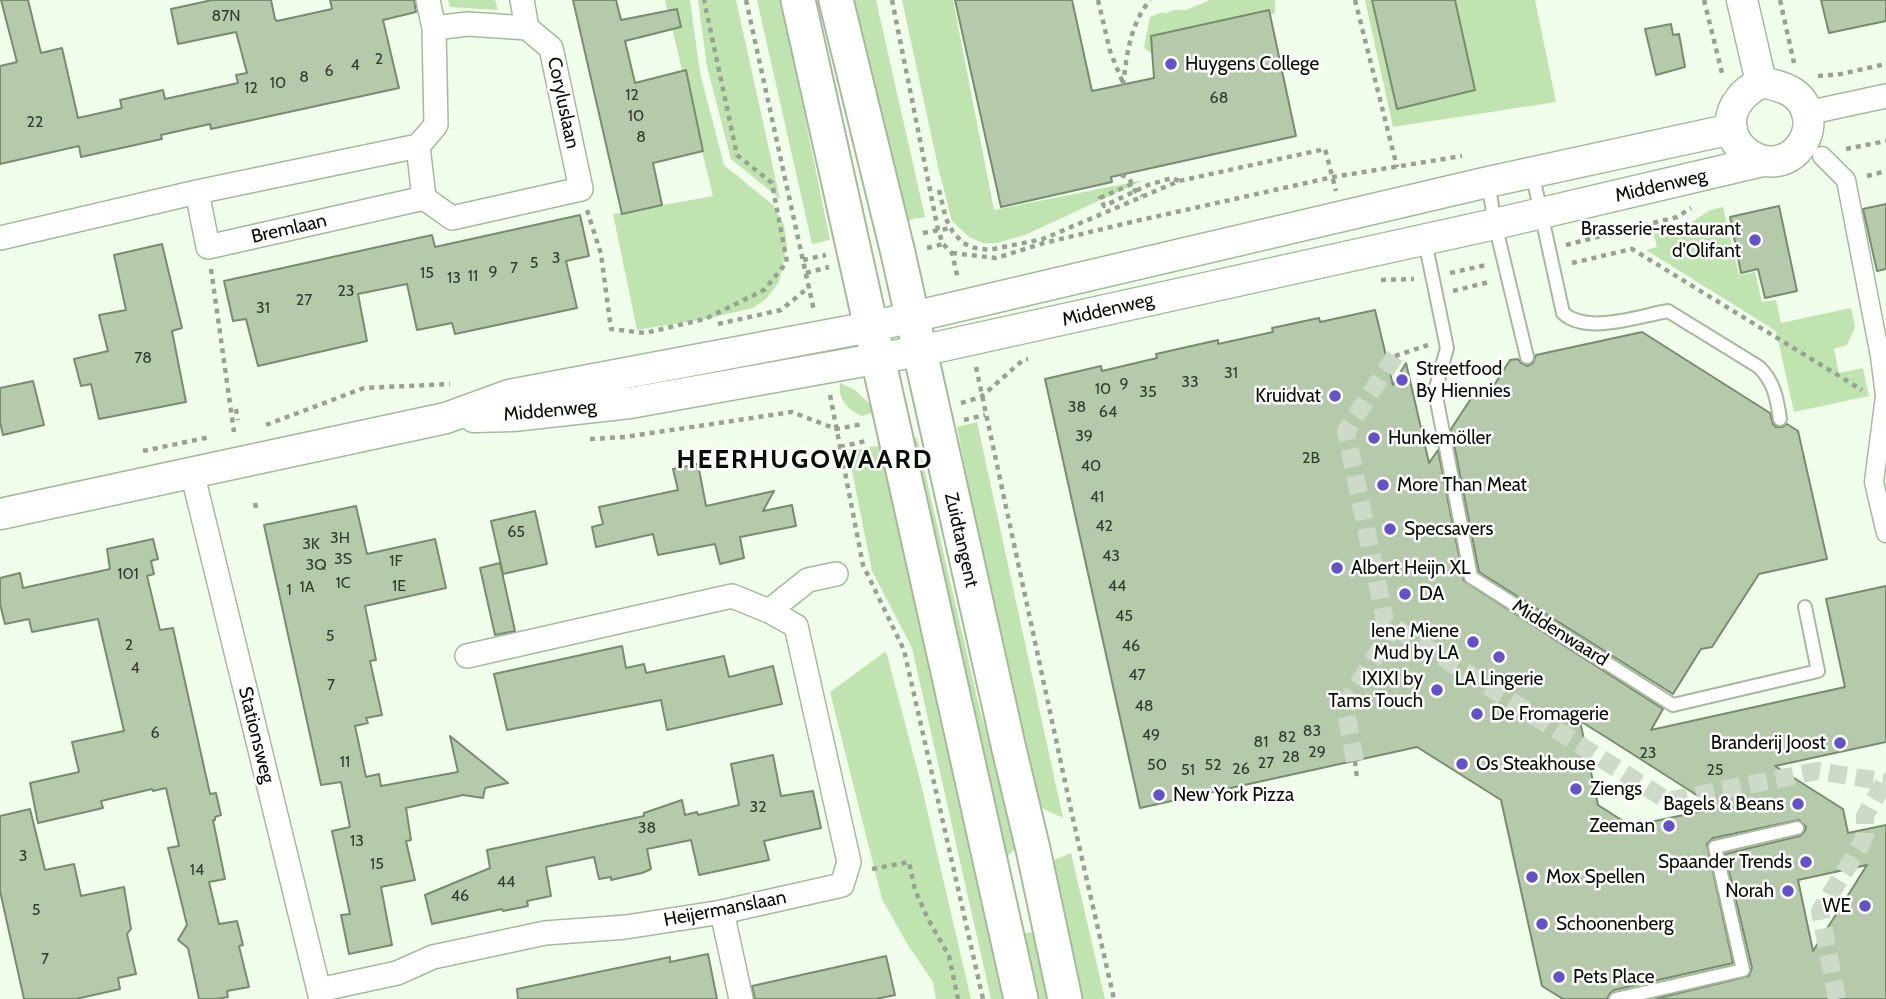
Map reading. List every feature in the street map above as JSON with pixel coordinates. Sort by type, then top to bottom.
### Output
[{"type":"main road","points":[[798,0],[1021,999]]},
{"type":"main road","name":"Zuidtangent","points":[[836,0],[920,351],[1065,999]]},
{"type":"street","points":[[0,238],[197,192],[418,146],[436,125],[434,28],[428,0]]},
{"type":"street","points":[[434,28],[468,24],[527,28],[522,0]]},
{"type":"street","points":[[1742,0],[1761,82]]},
{"type":"street","name":"Coryluslaan","points":[[527,28],[551,48],[581,189]]},
{"type":"street","points":[[1761,82],[1784,87],[1794,93],[1807,113],[1809,126],[1806,139],[1788,157],[1763,161],[1742,150],[1735,140],[1731,118],[1735,107],[1741,97],[1761,82]]},
{"type":"street","points":[[1807,113],[1886,96]]},
{"type":"street","name":"Middenweg","points":[[0,514],[446,418],[513,416],[631,403],[873,343],[912,318],[1488,182],[1732,129]]},
{"type":"street","points":[[418,146],[425,198],[452,218],[581,189]]},
{"type":"street","points":[[1822,156],[1846,180],[1883,355],[1885,397],[1880,481],[1886,533]]},
{"type":"street","name":"Middenweg","points":[[873,343],[920,351],[1540,214],[1763,161]]},
{"type":"street","points":[[197,192],[208,247]]},
{"type":"street","name":"Bremlaan","points":[[208,247],[425,198]]},
{"type":"street","name":"Stationsweg","points":[[191,472],[320,995]]},
{"type":"street","points":[[769,611],[808,580],[836,574]]},
{"type":"street","points":[[467,656],[732,596],[769,611],[796,626],[849,862],[845,874]]},
{"type":"street","name":"Heijermanslaan","points":[[320,995],[397,973],[433,957],[545,933],[626,927],[722,912],[842,885],[845,874]]},
{"type":"street","points":[[722,912],[741,999]]},
{"type":"lane","points":[[1532,172],[1559,302],[1563,313],[1570,320],[1594,324],[1668,311],[1759,367],[1770,378],[1780,419]]},
{"type":"lane","points":[[1488,182],[1495,224],[1527,357]]},
{"type":"lane","name":"Middenwaard","points":[[1424,238],[1447,348],[1435,391],[1471,577],[1674,705],[1818,671],[1805,607]]},
{"type":"lane","points":[[1616,999],[1743,971],[1715,847],[1797,828]]},
{"type":"path","points":[[581,189],[601,254],[611,329],[645,333],[705,319],[764,290],[787,262],[772,183],[737,155],[704,0]]},
{"type":"path","points":[[746,0],[814,313]]},
{"type":"path","points":[[892,0],[938,230],[943,244],[953,253],[996,258],[1136,220],[1333,177],[1472,154]]},
{"type":"path","points":[[1098,0],[1110,51],[1123,85],[1132,33],[1139,14],[1150,0]]},
{"type":"path","points":[[1355,0],[1396,167]]},
{"type":"path","points":[[1704,0],[1724,80]]},
{"type":"path","points":[[1780,0],[1794,64]]},
{"type":"path","points":[[1812,77],[1886,64]]},
{"type":"path","points":[[1822,156],[1886,141]]},
{"type":"path","points":[[939,190],[951,228],[963,243],[989,250],[1043,239],[1179,181],[1325,149],[1341,216]]},
{"type":"path","points":[[1121,175],[1129,178],[1135,191],[1142,196]]},
{"type":"path","points":[[1132,184],[1100,198],[1104,206],[1172,178],[1179,181]]},
{"type":"path","name":"Middenweg","points":[[1548,250],[1677,217],[1699,204]]},
{"type":"path","points":[[938,230],[951,228]]},
{"type":"path","points":[[133,453],[237,432],[208,247]]},
{"type":"path","points":[[953,253],[958,281]]},
{"type":"path","points":[[1376,280],[1403,281],[1431,277],[1504,261]]},
{"type":"path","points":[[806,273],[830,267]]},
{"type":"path","points":[[718,324],[781,310],[809,287]]},
{"type":"path","points":[[1395,356],[1445,339]]},
{"type":"path","points":[[956,404],[981,397],[1023,360],[1036,357]]},
{"type":"path","points":[[974,358],[1114,999]]},
{"type":"path","points":[[259,428],[364,388],[452,383]]},
{"type":"path","points":[[829,390],[863,565],[904,650],[983,999]]},
{"type":"path","points":[[236,409],[238,420]]},
{"type":"path","name":"Middenweg","points":[[583,439],[625,438],[792,412],[836,429]]},
{"type":"path","points":[[836,429],[869,423]]},
{"type":"path","points":[[255,503],[257,511]]},
{"type":"path","points":[[1355,761],[1357,779]]},
{"type":"path","points":[[845,874],[909,862],[915,890],[949,956],[958,999]]},
{"type":"green space","points":[[448,0],[495,0],[498,10],[450,7]]},
{"type":"green space","points":[[665,0],[690,0],[700,73],[724,165],[773,205],[784,225],[787,245],[779,282],[766,299],[753,308],[637,330],[613,214],[713,196]]},
{"type":"green space","points":[[698,0],[736,0],[780,199],[731,159],[707,67]]},
{"type":"green space","points":[[757,0],[781,0],[830,240],[812,244]]},
{"type":"green space","points":[[847,0],[876,0],[925,217],[899,224]]},
{"type":"green space","points":[[902,0],[953,0],[994,210],[1144,180],[1025,235],[997,243],[983,243],[969,237],[952,221]]},
{"type":"green space","points":[[1210,0],[1275,0],[1275,13],[1270,15],[1268,10],[1152,36],[1152,54],[1144,48],[1150,17],[1173,10],[1186,10]]},
{"type":"green space","points":[[1365,0],[1535,0],[1556,102],[1393,127]]},
{"type":"green space","points":[[1723,207],[1739,275],[1755,272],[1762,302],[1776,300],[1781,323],[1851,308],[1855,327],[1847,345],[1834,349],[1839,373],[1863,368],[1869,396],[1794,412],[1776,331],[1646,250],[1657,247],[1654,234],[1686,226],[1710,210]]},
{"type":"green space","points":[[840,383],[855,390],[877,411],[862,416],[852,410],[842,399]]},
{"type":"green space","points":[[977,422],[1063,818],[1042,808],[1030,795],[957,427]]},
{"type":"green space","points":[[917,438],[980,710],[1019,846],[1003,860],[908,439]]},
{"type":"green space","points":[[889,444],[1009,999],[991,999],[912,648],[872,571],[848,451]]},
{"type":"green space","points":[[886,651],[921,784],[971,999],[936,999],[933,982],[882,899],[830,692]]},
{"type":"green space","points":[[1071,853],[1105,999],[1075,999],[1052,861]]},
{"type":"green space","points":[[1041,930],[1056,999],[1031,999],[1017,935]]},
{"type":"building","points":[[1,0],[28,0],[41,53],[62,48],[78,118],[122,108],[120,100],[163,90],[165,99],[238,83],[236,75],[247,73],[236,32],[178,44],[171,9],[212,0],[271,0],[277,21],[332,9],[330,0],[414,0],[416,12],[383,20],[399,88],[211,129],[210,124],[161,135],[162,139],[81,157],[79,146],[0,164],[0,66],[17,62]]},
{"type":"building","points":[[573,0],[616,0],[621,20],[677,9],[681,27],[625,41],[635,83],[686,70],[703,151],[653,163],[662,205],[622,214]]},
{"type":"building","name":"Huygens College","points":[[955,0],[1072,0],[1092,91],[1154,78],[1151,36],[1269,10],[1296,136],[1111,177],[1112,182],[1001,207]]},
{"type":"building","points":[[1372,0],[1455,0],[1475,90],[1397,109]]},
{"type":"building","points":[[1821,0],[1886,0],[1886,21],[1829,33]]},
{"type":"building","points":[[1671,24],[1673,35],[1679,34],[1685,67],[1656,75],[1645,29]]},
{"type":"building","points":[[1886,204],[1886,269],[1877,271],[1863,209]]},
{"type":"building","points":[[1779,206],[1797,291],[1765,298],[1758,269],[1741,273],[1730,217]]},
{"type":"building","points":[[580,215],[589,256],[566,261],[577,308],[455,334],[452,323],[417,330],[407,284],[358,294],[367,341],[258,366],[246,319],[233,321],[224,281],[432,235],[435,247]]},
{"type":"building","points":[[162,244],[182,328],[172,331],[186,402],[99,419],[91,384],[81,386],[74,359],[108,351],[99,315],[126,310],[114,255]]},
{"type":"building","points":[[1375,310],[1393,385],[1406,363],[1429,463],[1438,450],[1464,581],[1663,709],[1651,730],[1845,687],[1826,599],[1886,586],[1886,742],[1775,766],[1843,809],[1848,833],[1886,825],[1886,999],[1655,999],[1749,976],[1752,968],[1725,854],[1800,836],[1806,827],[1799,820],[1713,838],[1707,844],[1733,963],[1614,990],[1607,999],[1563,999],[1542,986],[1501,800],[1417,747],[1140,808],[1045,379],[1101,366],[1102,371],[1157,358],[1156,354],[1218,340],[1218,344],[1273,332],[1272,328],[1319,318],[1320,322]],"holes":[[[1580,721],[1609,739],[1717,808],[1631,826],[1598,805]],[[1867,865],[1813,951],[1798,880]]]},
{"type":"building","points":[[1642,332],[1770,413],[1776,427],[1787,424],[1798,431],[1827,559],[1759,574],[1712,647],[1701,649],[1673,694],[1479,572],[1451,429],[1476,391],[1486,398],[1510,360],[1518,359],[1528,366],[1533,363],[1536,355]]},
{"type":"building","points":[[33,381],[44,425],[3,435],[0,422],[0,388]]},
{"type":"building","points":[[698,464],[706,506],[774,491],[763,511],[792,505],[796,526],[740,537],[744,558],[720,564],[715,544],[658,555],[653,534],[596,547],[592,527],[603,524],[599,507],[678,490],[673,469]]},
{"type":"building","points":[[356,506],[367,554],[435,539],[446,588],[365,606],[376,660],[370,661],[382,715],[366,718],[368,723],[355,726],[366,777],[379,774],[381,786],[458,772],[450,736],[508,783],[485,788],[483,798],[463,795],[406,808],[411,840],[406,841],[415,880],[381,887],[392,945],[349,954],[341,915],[350,914],[332,831],[350,827],[341,782],[321,785],[264,525]]},
{"type":"building","points":[[535,511],[547,564],[503,574],[491,521]]},
{"type":"building","points":[[153,539],[158,559],[151,561],[154,574],[147,576],[160,630],[173,628],[210,794],[216,793],[221,815],[213,820],[225,879],[209,882],[219,924],[237,921],[243,945],[239,946],[249,987],[227,991],[228,997],[216,999],[199,999],[188,948],[178,940],[187,925],[168,848],[179,846],[166,788],[101,801],[103,808],[38,823],[30,783],[79,772],[72,742],[124,731],[98,619],[32,632],[29,619],[5,624],[0,604],[0,578],[20,573],[23,588],[110,569],[107,549]]},
{"type":"building","points":[[500,563],[515,631],[495,635],[480,568]]},
{"type":"building","points":[[622,646],[626,668],[644,664],[646,673],[724,656],[729,677],[773,666],[782,704],[667,730],[661,700],[507,730],[494,674]]},
{"type":"building","points":[[773,755],[781,796],[813,791],[821,828],[764,841],[769,860],[699,875],[691,840],[647,849],[651,869],[611,880],[611,877],[599,879],[594,857],[546,867],[551,896],[527,901],[528,906],[432,924],[425,895],[490,868],[487,850],[644,816],[644,813],[682,800],[685,815],[697,812],[698,815],[739,805],[731,764]]},
{"type":"building","points":[[30,809],[45,870],[74,864],[81,896],[124,887],[131,929],[127,934],[136,974],[118,978],[120,989],[76,999],[24,999],[0,891],[0,816]]},
{"type":"building","points":[[708,954],[717,999],[518,999],[517,989],[670,957],[670,962]]},
{"type":"building","points":[[886,956],[895,995],[876,999],[755,999],[752,986]]},
{"type":"tunnel","points":[[1395,356],[1346,431],[1385,621],[1668,801],[1817,771],[1886,782]]},
{"type":"tunnel","points":[[1355,761],[1345,706],[1394,626]]},
{"type":"tunnel","points":[[1837,999],[1820,911],[1861,845],[1865,835],[1865,816],[1886,779]]},
{"type":"place","name":"Huygens College","points":[[1171,64]]},
{"type":"place","name":"Brasserie-restaurant d'Olifant","points":[[1755,240]]},
{"type":"place","name":"Streetfood By Hiennies","points":[[1402,380]]},
{"type":"place","name":"Kruidvat","points":[[1335,396]]},
{"type":"place","name":"Hunkemöller","points":[[1374,438]]},
{"type":"place","name":"More Than Meat","points":[[1383,485]]},
{"type":"place","name":"Specsavers","points":[[1390,529]]},
{"type":"place","name":"Albert Heijn XL","points":[[1337,568]]},
{"type":"place","name":"DA","points":[[1405,594]]},
{"type":"place","name":"Iene Miene Mud by LA","points":[[1473,642]]},
{"type":"place","name":"LA Lingerie","points":[[1499,657]]},
{"type":"place","name":"IXIXI by Tams Touch","points":[[1437,690]]},
{"type":"place","name":"De Fromagerie","points":[[1477,714]]},
{"type":"place","name":"Branderij Joost","points":[[1840,743]]},
{"type":"place","name":"Os Steakhouse","points":[[1462,764]]},
{"type":"place","name":"Ziengs","points":[[1576,789]]},
{"type":"place","name":"New York Pizza","points":[[1159,795]]},
{"type":"place","name":"Bagels & Beans","points":[[1798,804]]},
{"type":"place","name":"Zeeman","points":[[1669,826]]},
{"type":"place","name":"Spaander Trends","points":[[1806,862]]},
{"type":"place","name":"Mox Spellen","points":[[1532,877]]},
{"type":"place","name":"Norah","points":[[1788,891]]},
{"type":"place","name":"WE","points":[[1865,906]]},
{"type":"place","name":"Schoonenberg","points":[[1542,924]]},
{"type":"place","name":"Pets Place","points":[[1559,977]]},
{"type":"district","name":"HEERHUGOWAARD","points":[[805,460]]}]
